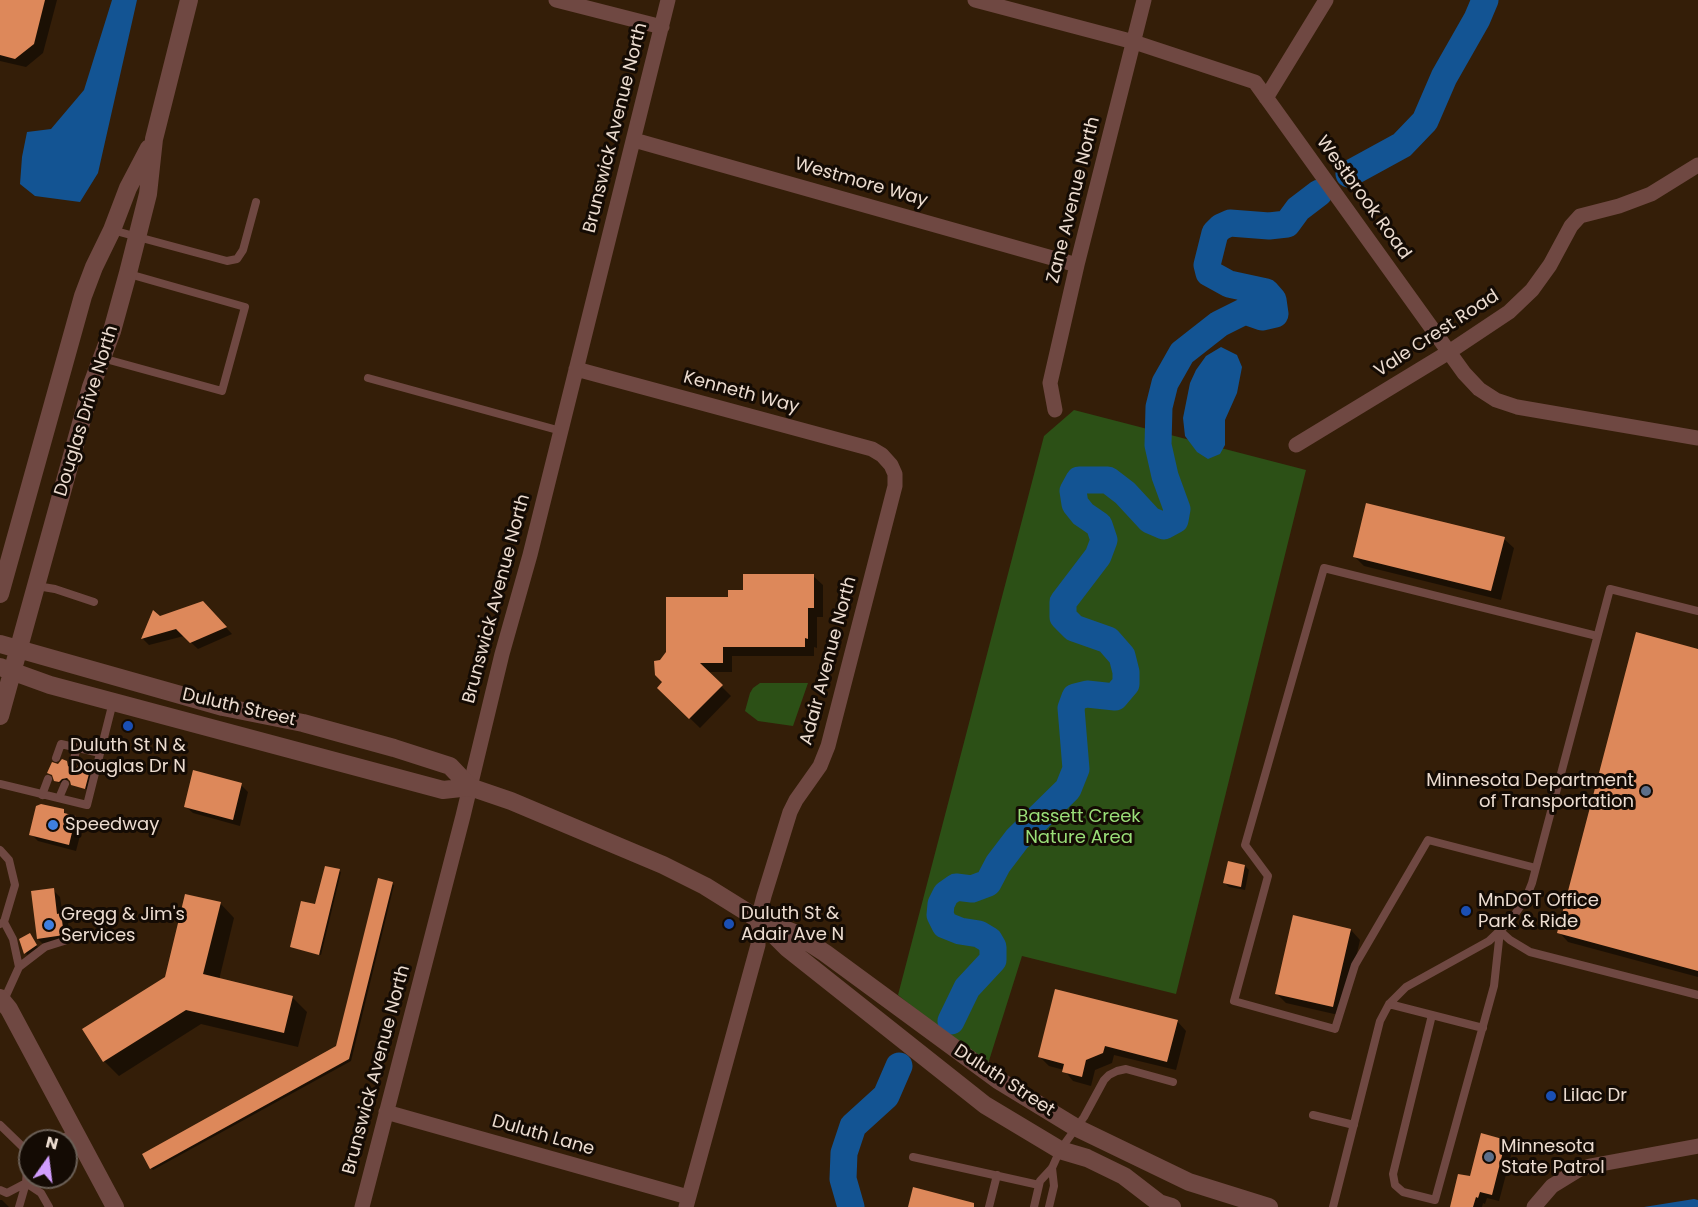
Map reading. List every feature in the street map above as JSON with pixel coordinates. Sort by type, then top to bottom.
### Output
[{"type":"street","name":"Douglas Drive North","points":[[0,716],[6,669],[19,650],[91,387],[112,331],[128,273],[148,194],[154,139],[189,0]]},
{"type":"street","points":[[555,0],[662,27]]},
{"type":"street","name":"Brunswick Avenue North","points":[[362,1207],[471,787],[502,654],[530,555],[668,0]]},
{"type":"street","name":"Westbrook Road","points":[[975,0],[1134,42],[1254,82],[1464,373],[1479,389],[1496,400],[1517,406],[1698,438]]},
{"type":"street","name":"Zane Avenue North","points":[[1055,410],[1050,383],[1077,265],[1144,0]]},
{"type":"street","points":[[1266,98],[1326,0]]},
{"type":"street","name":"Douglas Drive North","points":[[0,594],[75,320],[94,267],[112,230],[128,188],[154,139]]},
{"type":"street","name":"Westmore Way","points":[[634,140],[1077,265]]},
{"type":"street","name":"Vale Crest Road","points":[[1296,445],[1449,352],[1509,312],[1532,290],[1550,265],[1571,226],[1580,216],[1651,194],[1698,165]]},
{"type":"street","name":"Kenneth Way","points":[[576,369],[872,449],[882,455],[891,465]]},
{"type":"street","name":"Adair Avenue North","points":[[687,1202],[758,945],[758,920],[790,812],[820,766],[828,746],[895,486],[895,474],[891,465]]},
{"type":"street","name":"Duluth Street","points":[[0,644],[223,707],[303,723],[394,748],[450,766],[471,787]]},
{"type":"street","name":"Duluth Street","points":[[6,669],[50,686],[442,790],[471,787],[511,801],[663,865],[705,886],[758,920],[786,948],[986,1105],[1060,1150],[1087,1158],[1124,1176],[1159,1203],[1172,1207]]},
{"type":"street","name":"Duluth Street","points":[[758,920],[794,933],[825,953],[998,1080],[1075,1127],[1189,1182],[1269,1207]]},
{"type":"street","points":[[2,1000],[74,1129]]},
{"type":"street","name":"Duluth Lane","points":[[386,1112],[687,1202]]},
{"type":"street","points":[[78,1137],[115,1207]]},
{"type":"street","points":[[1534,1207],[1552,1186],[1578,1170],[1698,1146]]},
{"type":"lane","points":[[112,230],[227,261],[237,259],[243,250],[256,202]]},
{"type":"lane","points":[[102,358],[222,391],[245,306],[128,273]]},
{"type":"lane","points":[[368,378],[561,431]]},
{"type":"lane","points":[[1536,868],[1428,840],[1355,964],[1335,1029],[1233,1002],[1268,876],[1245,845],[1324,568],[1597,636]]},
{"type":"lane","points":[[37,586],[55,589],[94,602]]},
{"type":"lane","points":[[1333,1207],[1380,1021],[1389,1004],[1406,987],[1489,941],[1520,909],[1532,883],[1610,589],[1698,611]]},
{"type":"lane","points":[[0,784],[87,805],[113,702]]},
{"type":"lane","points":[[56,758],[61,744],[100,753]]},
{"type":"lane","points":[[73,762],[77,748]]},
{"type":"lane","points":[[42,795],[48,779]]},
{"type":"lane","points":[[59,798],[65,784]]},
{"type":"lane","points":[[0,850],[9,860],[15,885],[2,923],[13,939],[19,967]]},
{"type":"lane","points":[[1500,931],[1530,952],[1698,995]]},
{"type":"lane","points":[[1432,1015],[1393,1174],[1395,1185],[1403,1192],[1435,1200],[1494,986],[1500,931]]},
{"type":"lane","points":[[2,1000],[19,967],[45,948],[64,941]]},
{"type":"lane","points":[[1389,1004],[1483,1028]]},
{"type":"lane","points":[[1034,1207],[1040,1185],[1052,1168],[1060,1150],[1084,1117],[1104,1080],[1117,1071],[1126,1070],[1173,1082]]},
{"type":"lane","points":[[1313,1115],[1354,1125]]},
{"type":"lane","points":[[0,1125],[18,1142]]},
{"type":"lane","points":[[913,1157],[1040,1185]]},
{"type":"lane","points":[[1049,1207],[1054,1186],[1052,1168]]},
{"type":"lane","points":[[989,1207],[998,1175]]},
{"type":"lane","points":[[0,1190],[7,1193],[18,1187]]},
{"type":"lane","points":[[19,1207],[24,1189]]},
{"type":"lane","points":[[35,1189],[41,1193],[49,1207]]},
{"type":"green space","name":"Bassett Creek Nature Area","points":[[1074,410],[1306,470],[1176,994],[1022,956],[987,1067],[898,995],[1044,436]]},
{"type":"green space","points":[[760,683],[808,683],[793,726],[758,721],[745,711],[750,693]]},
{"type":"water","points":[[112,0],[137,0],[98,173],[80,202],[35,196],[20,184],[27,132],[51,129],[84,90]]},
{"type":"water","points":[[1221,347],[1237,355],[1242,367],[1237,393],[1225,420],[1225,445],[1220,454],[1208,459],[1197,452],[1185,436],[1183,418],[1190,383],[1196,370],[1206,356]]},
{"type":"water","points":[[1698,1200],[1698,1207],[1644,1207]]},
{"type":"building","points":[[0,0],[45,0],[34,44],[15,59],[0,55]]},
{"type":"building","points":[[1366,503],[1505,537],[1491,591],[1353,557]]},
{"type":"building","points":[[743,574],[814,574],[814,608],[808,608],[808,639],[805,638],[805,647],[723,647],[723,663],[700,663],[723,685],[689,719],[657,688],[662,682],[655,675],[654,661],[660,660],[666,652],[666,597],[728,597],[728,590],[743,590]]},
{"type":"building","points":[[203,601],[227,627],[190,643],[176,629],[141,639],[153,610],[160,616]]},
{"type":"building","name":"Minnesota Department of Transportation","points":[[1636,632],[1698,649],[1698,971],[1557,933]]},
{"type":"building","name":"Speedway","points":[[62,759],[67,761],[68,766],[72,768],[77,767],[79,763],[91,766],[85,789],[71,785],[67,778],[59,782],[54,781],[52,775],[47,773],[52,762],[58,764]]},
{"type":"building","points":[[193,770],[242,783],[233,820],[184,807]]},
{"type":"building","name":"Speedway","points":[[41,804],[64,809],[64,813],[76,816],[69,845],[29,835],[36,806]]},
{"type":"building","points":[[1228,861],[1245,865],[1241,887],[1223,883]]},
{"type":"building","points":[[325,866],[340,869],[319,955],[290,947],[301,901],[315,904]]},
{"type":"building","points":[[378,878],[393,882],[349,1059],[150,1169],[142,1154],[336,1046]]},
{"type":"building","name":"Gregg & Jim's Services","points":[[54,888],[57,914],[61,913],[64,935],[37,939],[31,891]]},
{"type":"building","points":[[185,894],[221,902],[203,974],[293,996],[284,1033],[186,1010],[103,1062],[82,1029],[165,977]]},
{"type":"building","points":[[1293,915],[1351,929],[1333,1007],[1275,994]]},
{"type":"building","points":[[30,933],[37,945],[24,954],[19,939]]},
{"type":"building","points":[[1055,989],[1178,1020],[1167,1062],[1105,1046],[1103,1053],[1086,1060],[1082,1077],[1062,1072],[1064,1064],[1038,1057]]},
{"type":"building","name":"Minnesota State Patrol","points":[[1481,1133],[1506,1140],[1492,1195],[1480,1192],[1473,1207],[1450,1207],[1458,1174],[1470,1176]]},
{"type":"building","points":[[913,1187],[974,1203],[974,1207],[908,1207]]},
{"type":"waterway","points":[[1349,174],[1402,145],[1425,121],[1444,77],[1477,19],[1485,0]]},
{"type":"waterway","points":[[951,1021],[967,988],[993,960],[993,947],[989,940],[979,934],[960,931],[945,925],[940,915],[941,904],[946,894],[956,887],[972,889],[988,883],[998,864],[1017,839],[1068,789],[1076,769],[1071,708],[1075,697],[1087,694],[1115,697],[1126,684],[1122,656],[1108,640],[1074,628],[1063,617],[1063,602],[1098,556],[1104,540],[1099,525],[1083,514],[1075,504],[1073,491],[1079,480],[1108,480],[1125,493],[1150,520],[1164,526],[1175,520],[1177,509],[1165,476],[1158,445],[1159,407],[1165,383],[1182,353],[1219,324],[1245,311],[1262,317],[1275,314],[1273,300],[1266,292],[1229,284],[1209,273],[1207,265],[1215,233],[1230,223],[1269,226],[1287,224],[1298,209],[1319,193]]},
{"type":"waterway","points":[[851,1207],[843,1179],[844,1153],[853,1126],[886,1096],[899,1066]]},
{"type":"place","name":"Duluth St N & Douglas Dr N","points":[[128,726]]},
{"type":"place","name":"Minnesota Department of Transportation","points":[[1646,791]]},
{"type":"place","name":"Speedway","points":[[53,825]]},
{"type":"place","name":"MnDOT Office Park & Ride","points":[[1466,911]]},
{"type":"place","name":"Duluth St & Adair Ave N","points":[[729,924]]},
{"type":"place","name":"Gregg & Jim's Services","points":[[49,925]]},
{"type":"place","name":"Lilac Dr","points":[[1551,1096]]},
{"type":"place","name":"Minnesota State Patrol","points":[[1489,1157]]}]
